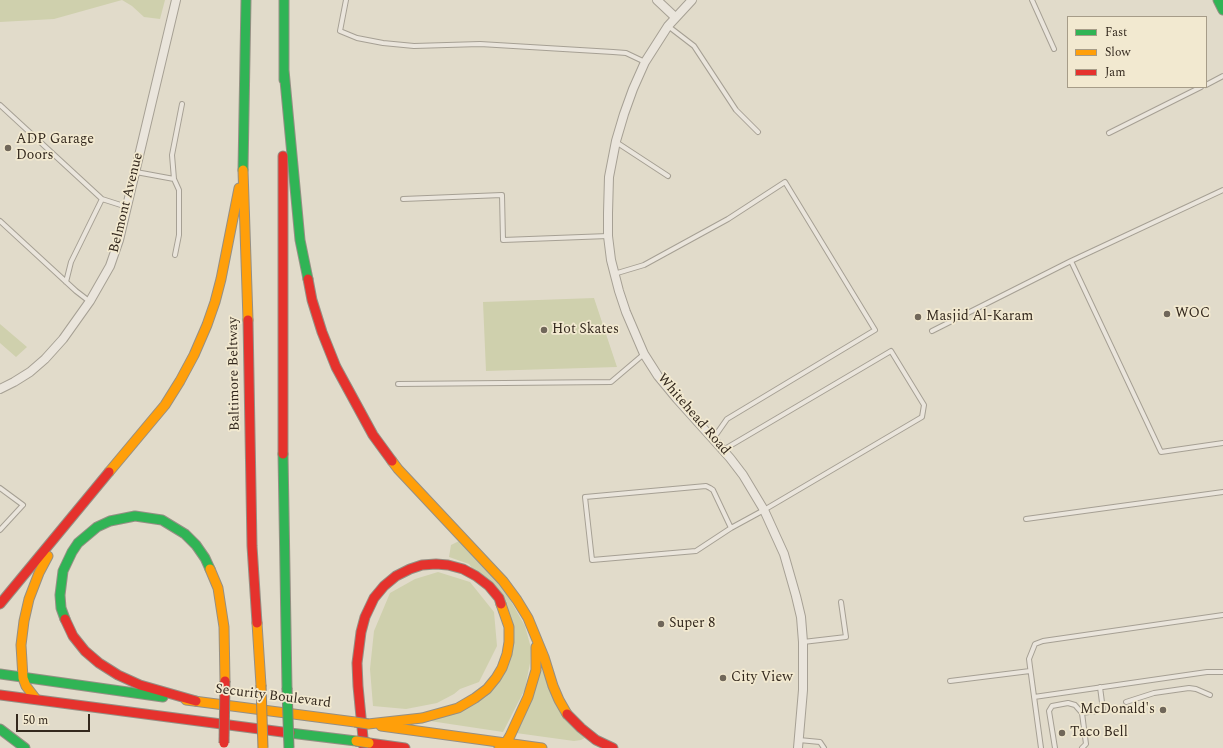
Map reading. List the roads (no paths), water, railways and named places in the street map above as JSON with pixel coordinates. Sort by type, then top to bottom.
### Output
[{"type":"main road","name":"Baltimore Beltway","points":[[246,0],[243,168],[248,298],[252,546],[261,685],[263,748]]},
{"type":"main road","points":[[284,0],[283,424],[289,748]]},
{"type":"main road","points":[[1219,0],[1223,10]]},
{"type":"main road","points":[[284,70],[300,240],[312,300],[322,332],[336,367],[373,435],[398,468],[503,581],[517,600],[528,618],[559,700],[569,716],[596,740],[613,748]]},
{"type":"main road","points":[[0,604],[165,405],[180,382],[194,355],[215,302],[229,243],[232,218],[243,168]]},
{"type":"main road","points":[[196,701],[140,685],[118,675],[99,663],[73,636],[61,608],[60,595],[63,571],[78,543],[98,526],[110,521],[135,516],[162,520],[175,526],[185,534],[196,545],[205,558],[218,588],[224,627],[224,746]]},
{"type":"main road","points":[[36,699],[26,686],[23,678],[21,645],[24,621],[29,599],[39,573],[62,529]]},
{"type":"main road","points":[[367,745],[358,686],[357,663],[361,632],[365,617],[374,598],[384,586],[396,576],[422,565],[448,565],[463,569],[476,576],[489,586],[499,598],[505,612],[509,627],[509,642],[502,668],[487,689],[458,708],[443,713],[422,718],[368,724]]},
{"type":"main road","points":[[502,746],[510,736],[533,683],[537,657],[536,638]]},
{"type":"main road","name":"Security Boulevard","points":[[0,674],[355,722],[502,746],[542,748]]},
{"type":"main road","points":[[0,682],[14,684],[23,678]]},
{"type":"main road","points":[[0,695],[356,741],[367,745],[405,748]]},
{"type":"main road","points":[[0,729],[25,748]]},
{"type":"street","name":"Belmont Avenue","points":[[0,389],[30,372],[45,359],[63,339],[90,301],[110,266],[119,240],[176,0]]},
{"type":"street","points":[[657,0],[675,17]]},
{"type":"street","name":"Whitehead Road","points":[[692,0],[668,26],[645,62],[628,102],[616,141],[609,177],[608,236],[614,274],[626,312],[644,354],[658,376],[677,400],[723,450],[743,475],[775,532],[791,577],[801,617],[803,642],[803,690],[798,744]]},
{"type":"lane","points":[[346,0],[340,32],[357,38],[414,46],[480,44],[626,53],[645,62]]},
{"type":"lane","points":[[1032,0],[1054,49]]},
{"type":"lane","points":[[668,26],[694,46],[736,110],[758,132]]},
{"type":"lane","points":[[1207,84],[1223,76]]},
{"type":"lane","points":[[1109,133],[1199,88]]},
{"type":"lane","points":[[174,255],[179,235],[180,190],[174,179],[172,155],[182,104]]},
{"type":"lane","points":[[0,105],[102,199],[127,207]]},
{"type":"lane","points":[[616,141],[668,176]]},
{"type":"lane","points":[[135,172],[174,179]]},
{"type":"lane","points":[[614,274],[644,265],[728,219],[785,182],[875,330],[727,419],[713,439]]},
{"type":"lane","points":[[932,331],[1071,262],[1223,190]]},
{"type":"lane","points":[[403,199],[502,195],[503,240],[608,236]]},
{"type":"lane","points":[[66,282],[71,262],[102,199]]},
{"type":"lane","points":[[0,221],[66,282],[90,301]]},
{"type":"lane","points":[[1071,262],[1161,452],[1223,443]]},
{"type":"lane","points":[[723,450],[890,351],[924,405],[922,416],[731,528],[696,551],[592,560],[585,497],[706,486],[712,490],[731,528]]},
{"type":"lane","points":[[398,384],[611,382],[644,354]]},
{"type":"lane","points":[[0,488],[23,505],[0,530]]},
{"type":"lane","points":[[1026,520],[1223,492]]},
{"type":"lane","points":[[803,642],[846,636],[841,602]]},
{"type":"lane","points":[[1042,748],[1029,659],[1035,644],[1043,641],[1223,615]]},
{"type":"lane","points":[[950,682],[1030,672]]},
{"type":"lane","points":[[1034,696],[1207,672],[1223,672]]},
{"type":"lane","points":[[1082,713],[1103,710],[1100,687]]},
{"type":"lane","points":[[1126,702],[1154,693],[1189,688],[1196,689],[1210,695]]},
{"type":"lane","points":[[1055,748],[1049,711],[1052,706],[1068,703],[1075,705],[1082,713],[1086,744],[1082,748]]},
{"type":"lane","points":[[798,744],[820,742],[824,748]]},
{"type":"place","name":"ADP Garage Doors","points":[[8,148]]},
{"type":"place","name":"WOC","points":[[1167,314]]},
{"type":"place","name":"Masjid Al-Karam","points":[[918,317]]},
{"type":"place","name":"Hot Skates","points":[[544,330]]},
{"type":"place","name":"Super 8","points":[[661,624]]},
{"type":"place","name":"City View","points":[[723,678]]},
{"type":"place","name":"McDonald's","points":[[1163,710]]},
{"type":"place","name":"Taco Bell","points":[[1062,733]]}]
